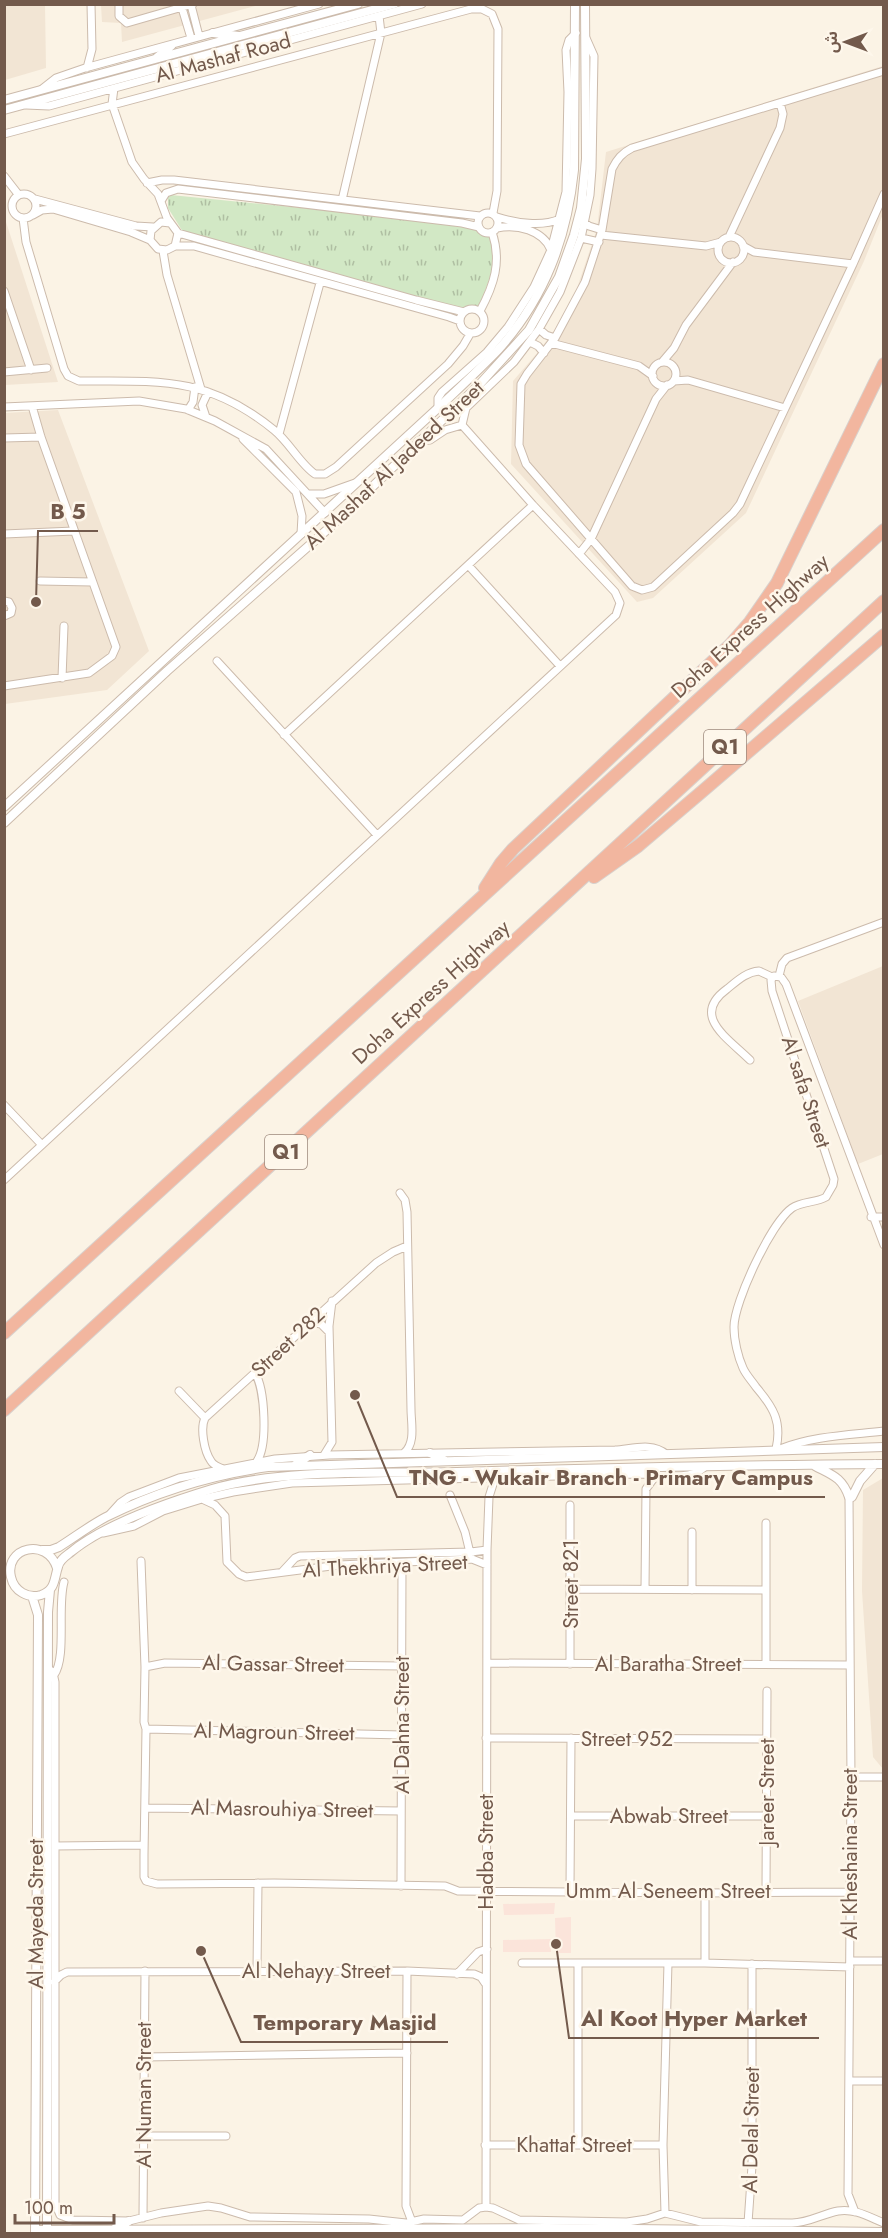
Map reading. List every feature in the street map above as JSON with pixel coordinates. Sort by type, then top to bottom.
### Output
[{"type":"highway","points":[[479,899],[501,863],[513,849],[730,645],[750,622],[788,562],[884,364]]},
{"type":"highway","name":"Doha Express Highway","points":[[4,1333],[884,530]]},
{"type":"highway","name":"Doha Express Highway","points":[[4,1410],[568,894],[884,601]]},
{"type":"highway","points":[[568,894],[638,846],[884,635]]},
{"type":"street","points":[[87,68],[92,49],[91,4]]},
{"type":"street","points":[[119,4],[119,16],[127,23],[192,5],[195,37]]},
{"type":"street","name":"Al Mashaf Road","points":[[40,91],[56,78],[87,68],[171,46],[299,7],[319,4]]},
{"type":"street","name":"Al Mashaf Road","points":[[4,100],[358,4]]},
{"type":"street","name":"Al Mashaf Road","points":[[4,110],[394,4]]},
{"type":"street","name":"Al Mashaf Road","points":[[23,105],[49,106],[422,4]]},
{"type":"street","name":"Al Mashaf Al Jadeed Street","points":[[4,807],[438,408],[498,351],[520,323],[539,294],[560,245],[568,217],[574,170],[575,4]]},
{"type":"street","name":"Al Mashaf Al Jadeed Street","points":[[4,823],[167,672],[328,528],[479,385],[519,342],[538,316],[559,277],[574,236],[585,180],[585,4]]},
{"type":"street","points":[[182,8],[195,37]]},
{"type":"street","points":[[4,134],[477,8],[488,11],[495,18],[498,29],[495,215],[499,223],[495,230],[496,276],[480,311]]},
{"type":"street","points":[[342,200],[381,33],[379,16]]},
{"type":"street","points":[[213,33],[243,36]]},
{"type":"street","points":[[438,408],[438,398],[442,392],[487,352],[517,315],[534,287],[551,250],[560,219],[567,176],[566,50],[569,40],[576,33]]},
{"type":"street","points":[[4,1180],[614,618],[620,607],[615,592],[462,425],[464,411],[503,374],[539,329],[567,276],[581,238],[592,168],[594,61],[593,50],[586,38]]},
{"type":"street","points":[[154,60],[171,46]]},
{"type":"street","points":[[92,49],[100,58],[108,62]]},
{"type":"street","points":[[884,71],[625,151],[612,169],[600,236],[579,294],[553,340],[526,374],[521,384],[519,396],[520,452],[530,469],[632,586],[642,590],[653,587],[737,509],[884,194]]},
{"type":"street","points":[[114,88],[112,104],[132,162],[149,186],[159,209],[150,240]]},
{"type":"street","points":[[99,92],[112,104]]},
{"type":"street","points":[[581,238],[600,236],[706,246],[729,237],[780,128],[783,114],[780,103]]},
{"type":"street","points":[[4,176],[16,197]]},
{"type":"street","points":[[149,186],[162,180],[174,180],[480,216],[486,212],[510,220],[546,224],[560,219]]},
{"type":"street","points":[[149,186],[156,191],[170,223],[178,233],[405,297],[464,312],[472,309],[480,311],[484,318],[484,326],[478,333],[470,334],[463,329],[460,321],[464,312]]},
{"type":"street","points":[[161,201],[166,193],[178,189],[462,223],[479,227],[483,232],[514,227],[543,237],[551,250]]},
{"type":"street","points":[[4,198],[28,194],[35,199],[136,226],[170,223]]},
{"type":"street","points":[[16,197],[11,205],[17,216],[23,218],[42,210],[53,210],[131,232],[150,240],[155,247],[163,250],[175,246],[194,246],[460,321]]},
{"type":"street","points":[[33,214],[36,209],[35,199]]},
{"type":"street","points":[[479,227],[480,216]]},
{"type":"street","points":[[23,218],[26,242],[68,376],[79,381],[156,381],[202,389],[248,411],[279,434],[312,472],[318,474],[329,472],[393,416],[448,364],[470,334]]},
{"type":"street","points":[[585,223],[600,236]]},
{"type":"street","points":[[736,225],[738,239],[743,246],[754,252],[853,264]]},
{"type":"street","points":[[175,246],[178,233]]},
{"type":"street","points":[[729,237],[738,239]]},
{"type":"street","points":[[721,242],[718,248],[723,274]]},
{"type":"street","points":[[706,246],[721,257],[733,262]]},
{"type":"street","points":[[741,257],[743,246]]},
{"type":"street","points":[[163,250],[167,275],[202,389],[202,405],[206,417]]},
{"type":"street","points":[[656,399],[653,370],[674,348],[686,324],[733,262],[754,252]]},
{"type":"street","points":[[279,434],[320,283]]},
{"type":"street","points":[[4,291],[31,370]]},
{"type":"street","points":[[539,329],[553,340],[639,366],[659,385],[688,380],[786,408]]},
{"type":"street","points":[[530,342],[544,353]]},
{"type":"street","points":[[579,554],[591,539],[656,399],[671,383],[675,368],[674,348]]},
{"type":"street","points":[[639,366],[668,362],[688,380]]},
{"type":"street","points":[[4,372],[47,368]]},
{"type":"street","points":[[479,385],[479,396]]},
{"type":"street","points":[[188,410],[202,389]]},
{"type":"street","points":[[4,407],[139,401],[188,410],[260,445],[272,454],[325,513]]},
{"type":"street","points":[[4,686],[93,672],[114,652],[115,642],[74,531],[32,406]]},
{"type":"street","points":[[418,441],[430,440],[445,430],[462,425]]},
{"type":"street","points":[[4,438],[41,437]]},
{"type":"street","points":[[242,437],[296,492],[302,516],[301,534]]},
{"type":"street","points":[[309,494],[324,494],[360,481]]},
{"type":"street","points":[[284,735],[533,505]]},
{"type":"street","points":[[4,534],[74,531]]},
{"type":"street","points":[[468,565],[560,666]]},
{"type":"street","points":[[40,581],[92,582]]},
{"type":"street","points":[[4,601],[11,604],[12,608],[11,613],[4,616]]},
{"type":"street","points":[[62,678],[64,626]]},
{"type":"street","points":[[217,661],[377,835]]},
{"type":"street","points":[[750,1060],[713,1022],[711,1009],[717,996],[746,975],[759,971],[776,977],[787,958],[884,922]]},
{"type":"street","name":"Al safa Street","points":[[778,1449],[779,1429],[776,1418],[764,1396],[743,1369],[734,1328],[736,1311],[775,1226],[792,1208],[826,1197],[834,1179],[772,991],[771,983],[776,977],[786,984],[884,1245]]},
{"type":"street","points":[[4,1105],[42,1145]]},
{"type":"street","points":[[400,1193],[407,1208],[411,1440],[409,1448],[404,1453]]},
{"type":"street","points":[[872,1216],[884,1216]]},
{"type":"street","name":"Street 282","points":[[205,1418],[332,1301],[382,1259],[407,1246]]},
{"type":"street","points":[[324,1455],[332,1442],[329,1332],[332,1301]]},
{"type":"street","points":[[309,1323],[321,1324],[329,1332]]},
{"type":"street","points":[[255,1373],[262,1390],[263,1450],[257,1461]]},
{"type":"street","points":[[179,1391],[205,1418],[202,1428],[210,1459],[223,1469]]},
{"type":"street","points":[[778,1449],[797,1443],[884,1431]]},
{"type":"street","points":[[411,1440],[426,1453],[447,1461]]},
{"type":"street","points":[[332,1442],[344,1454]]},
{"type":"street","points":[[879,1464],[574,1468],[275,1478],[230,1485],[185,1498],[127,1520],[97,1535],[60,1561],[57,1578],[50,1590],[42,1595],[32,1596],[22,1593],[15,1587],[10,1577],[10,1567],[22,1551],[51,1550],[108,1516],[194,1483],[261,1468],[884,1447]]},
{"type":"street","points":[[108,1516],[129,1497],[179,1478],[257,1461],[310,1455],[646,1448],[659,1449],[666,1454]]},
{"type":"street","points":[[263,1450],[275,1459]]},
{"type":"street","points":[[294,1466],[310,1455]]},
{"type":"street","points":[[204,1473],[210,1459]]},
{"type":"street","points":[[851,1497],[860,1481],[879,1464]]},
{"type":"street","points":[[812,1465],[839,1479],[851,1497]]},
{"type":"street","points":[[97,1535],[134,1526],[164,1511],[202,1499],[228,1493],[323,1481],[561,1478],[636,1474],[684,1476],[705,1467]]},
{"type":"street","points":[[561,1478],[574,1468]]},
{"type":"street","points":[[404,1473],[415,1480]]},
{"type":"street","points":[[636,1474],[646,1489]]},
{"type":"street","points":[[645,1589],[646,1489],[657,1474]]},
{"type":"street","points":[[263,1488],[275,1478]]},
{"type":"street","name":"Hadba Street","points":[[486,2207],[487,1550],[489,1497],[495,1478]]},
{"type":"street","points":[[477,1479],[485,1486],[489,1497]]},
{"type":"street","points":[[450,1495],[465,1532],[471,1556]]},
{"type":"street","name":"Al Kheshaina Street","points":[[851,1497],[848,2194],[855,2212]]},
{"type":"street","name":"Al Thekhriya Street","points":[[202,1499],[215,1505],[225,1516],[226,1558],[230,1567],[246,1577],[339,1565],[402,1564],[471,1556],[487,1550]]},
{"type":"street","name":"Street 821","points":[[570,1504],[570,1664]]},
{"type":"street","points":[[766,1523],[766,1664]]},
{"type":"street","points":[[692,1532],[692,1590]]},
{"type":"street","points":[[42,1550],[52,1557],[57,1568]]},
{"type":"street","points":[[391,1554],[391,1564]]},
{"type":"street","name":"Al Thekhriya Street","points":[[282,1572],[297,1557],[319,1556],[391,1554],[471,1556],[487,1565]]},
{"type":"street","points":[[319,1556],[320,1568]]},
{"type":"street","points":[[55,1846],[144,1845],[146,1729],[141,1561]]},
{"type":"street","name":"Al Dahna Street","points":[[401,1886],[402,1564]]},
{"type":"street","name":"Al Mayeda Street","points":[[47,2232],[47,1928],[51,1671],[59,1664],[60,1597],[64,1582]]},
{"type":"street","points":[[571,1589],[766,1590]]},
{"type":"street","name":"Al Mayeda Street","points":[[50,1590],[48,1604],[56,1930],[54,1963],[55,2203],[60,2215],[73,2220],[129,2221]]},
{"type":"street","name":"Al Mayeda Street","points":[[32,1596],[38,1615],[35,2232]]},
{"type":"street","name":"Al Gassar Street","points":[[145,1667],[165,1663],[402,1666]]},
{"type":"street","name":"Al Baratha Street","points":[[487,1663],[849,1665]]},
{"type":"street","name":"Jareer Street","points":[[766,1892],[767,1692]]},
{"type":"street","name":"Al Magroun Street","points":[[146,1729],[402,1735]]},
{"type":"street","name":"Street 952","points":[[486,1738],[767,1739]]},
{"type":"street","points":[[570,1890],[571,1738]]},
{"type":"street","points":[[851,1777],[884,1777]]},
{"type":"street","name":"Al Masrouhiya Street","points":[[145,1808],[401,1811]]},
{"type":"street","name":"Abwab Street","points":[[571,1816],[766,1816]]},
{"type":"street","name":"Umm Al Seneem Street","points":[[144,1845],[144,1877],[146,1881],[152,1883],[444,1886],[458,1891],[850,1892]]},
{"type":"street","points":[[257,1971],[258,1883]]},
{"type":"street","points":[[705,1893],[705,1963]]},
{"type":"street","points":[[47,1928],[55,1940]]},
{"type":"street","points":[[457,1974],[478,1952],[487,1949]]},
{"type":"street","points":[[522,1963],[850,1964],[884,1961]]},
{"type":"street","points":[[54,1963],[67,1972],[54,1982]]},
{"type":"street","points":[[578,1963],[578,2145]]},
{"type":"street","points":[[665,2213],[663,2145],[668,1963]]},
{"type":"street","name":"Al Delal Street","points":[[748,2223],[752,2178],[752,1964]]},
{"type":"street","points":[[474,1974],[486,1966]]},
{"type":"street","name":"Al Numan Street","points":[[143,2218],[144,1971]]},
{"type":"street","points":[[407,1971],[406,2206],[412,2222]]},
{"type":"street","name":"Al Nehayy Street","points":[[67,1972],[407,1971],[474,1974]]},
{"type":"street","points":[[474,1974],[481,1977],[485,1983]]},
{"type":"street","points":[[144,2057],[407,2053]]},
{"type":"street","points":[[850,2081],[884,2081]]},
{"type":"street","points":[[47,2103],[54,2090]]},
{"type":"street","points":[[144,2136],[226,2136]]},
{"type":"street","name":"Khattaf Street","points":[[485,2145],[663,2145]]},
{"type":"street","name":"Al Kheshaina Street","points":[[838,2211],[848,2194]]},
{"type":"street","points":[[111,2230],[129,2221],[208,2206],[250,2217],[369,2219],[389,2223],[424,2219],[449,2225],[463,2220],[479,2208],[486,2207],[519,2220],[627,2222],[665,2213],[695,2222],[798,2223],[838,2211],[855,2212],[884,2223]]},
{"type":"street","points":[[35,2232],[449,2225],[576,2231],[884,2232]]},
{"type":"shaded area","points":[[5,4],[45,5],[46,68],[5,80]]},
{"type":"shaded area","points":[[101,5],[259,5],[122,42],[121,23],[102,22]]},
{"type":"shaded area","points":[[883,66],[883,214],[864,261],[746,513],[653,598],[637,602],[511,464],[513,381],[556,328],[576,291],[597,229],[606,152]]},
{"type":"shaded area","points":[[4,222],[6,222],[58,382],[5,385]]},
{"type":"shaded area","points":[[58,410],[149,651],[107,690],[5,704],[5,413]]},
{"type":"shaded area","points":[[883,966],[883,1154],[858,1164],[798,1001]]},
{"type":"shaded area","points":[[883,1478],[884,1769],[873,1757],[862,1591],[863,1490]]},
{"type":"shaded area","points":[[555,1903],[554,1914],[504,1915],[503,1904]]},
{"type":"shaded area","points":[[571,1917],[571,1953],[556,1953],[555,1918]]},
{"type":"shaded area","points":[[551,1939],[551,1952],[503,1952],[503,1940]]},
{"type":"green space","points":[[171,195],[414,219],[473,229],[491,237],[494,265],[480,306],[460,309],[183,232],[168,208],[168,197]]},
{"type":"place","name":"B 5","points":[[36,602]]},
{"type":"place","name":"TNG - Wukair Branch - Primary Campus","points":[[355,1395]]},
{"type":"place","name":"Al Koot Hyper Market","points":[[556,1944]]},
{"type":"place","name":"Temporary Masjid","points":[[201,1951]]}]
